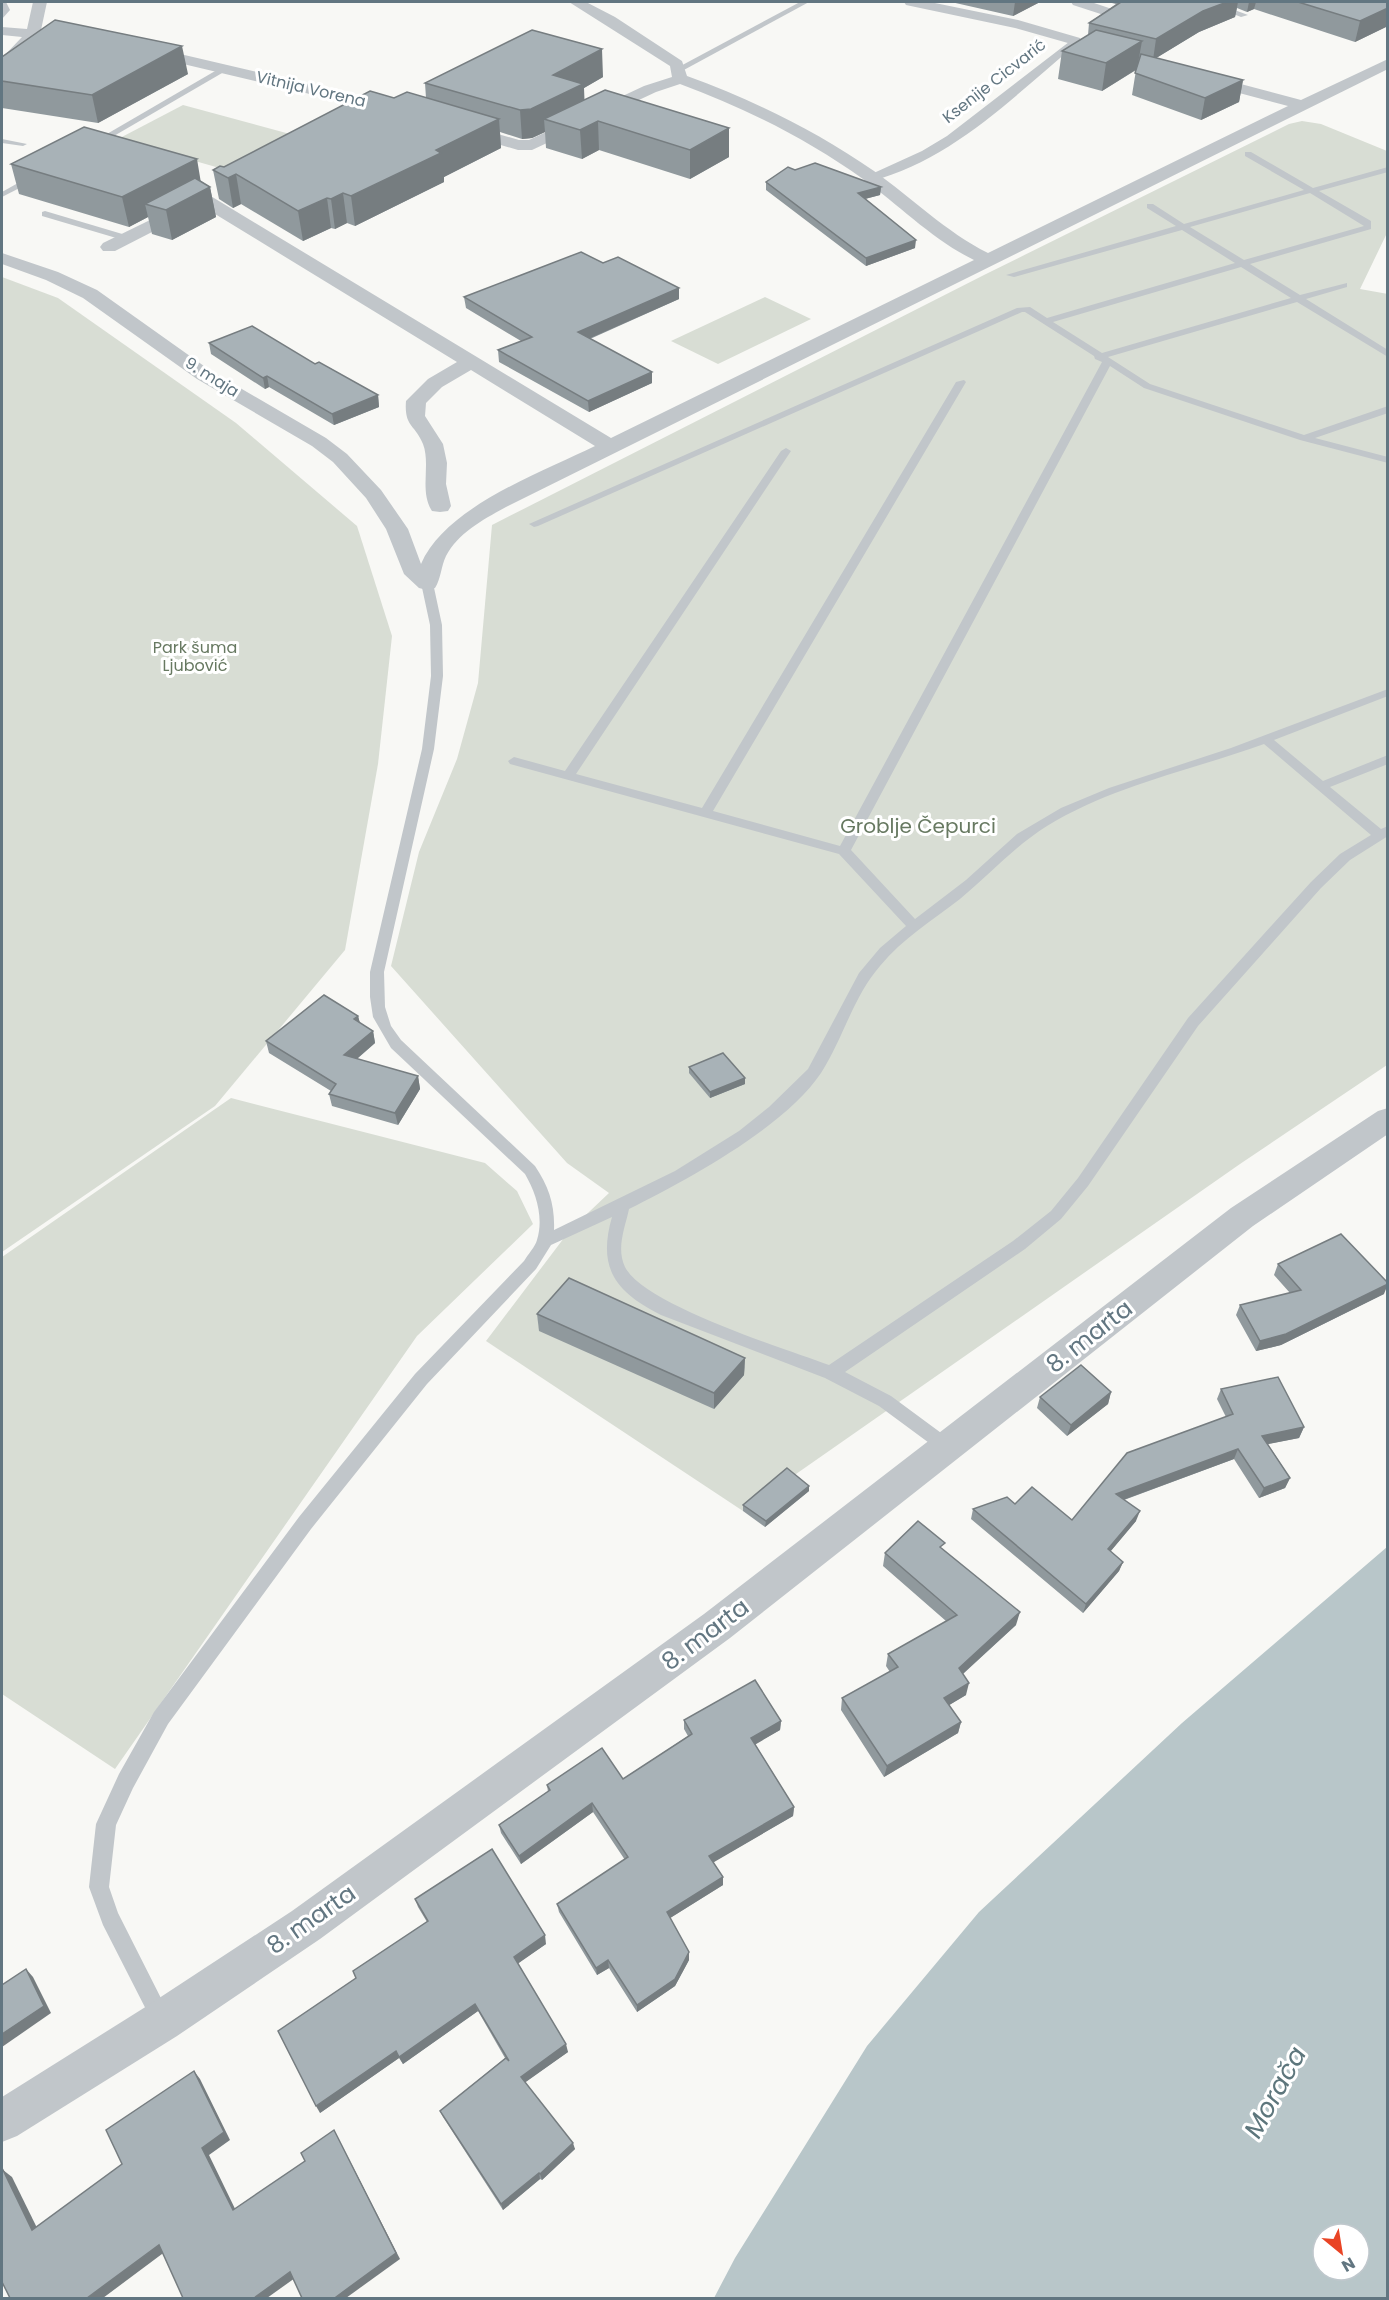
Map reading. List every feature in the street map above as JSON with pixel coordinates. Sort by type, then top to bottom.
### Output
[{"type":"street","points":[[2,65],[26,44],[34,32],[40,14],[40,2]]},
{"type":"street","points":[[576,2],[660,52],[677,64],[680,74],[740,101],[834,152],[967,249],[988,260]]},
{"type":"street","points":[[911,2],[1081,37],[1091,50]]},
{"type":"street","name":"Ksenije Cicvarić","points":[[871,177],[902,166],[972,124],[1081,37],[1119,10],[1078,2]]},
{"type":"street","points":[[2,31],[34,32],[98,41]]},
{"type":"street","name":"Vitnija Vorena","points":[[129,47],[413,114]]},
{"type":"street","points":[[427,583],[429,567],[436,552],[461,525],[498,502],[1388,63]]},
{"type":"street","points":[[447,124],[513,144],[532,145],[680,74]]},
{"type":"street","points":[[1191,76],[1302,105]]},
{"type":"street","points":[[359,116],[380,105]]},
{"type":"street","points":[[109,247],[224,188]]},
{"type":"street","points":[[203,198],[612,447]]},
{"type":"street","name":"9. maja","points":[[2,258],[52,276],[90,294],[204,375],[319,442],[374,494],[397,530],[412,569],[427,583]]},
{"type":"street","points":[[440,506],[435,484],[437,463],[433,444],[415,416],[416,400],[435,383],[471,362]]},
{"type":"street","points":[[397,530],[426,530],[461,525]]},
{"type":"street","name":"8. marta","points":[[2,2121],[162,2021],[306,1925],[717,1626],[1242,1217],[1388,1119]]},
{"type":"lane","points":[[2,17],[6,10],[3,2]]},
{"type":"lane","points":[[680,74],[805,2]]},
{"type":"lane","points":[[1207,2],[1244,15]]},
{"type":"lane","points":[[85,148],[225,69]]},
{"type":"lane","points":[[2,141],[23,144]]},
{"type":"lane","points":[[1045,321],[1368,227],[1368,223],[1248,154]]},
{"type":"lane","points":[[1011,275],[1388,169]]},
{"type":"lane","points":[[2,195],[43,172]]},
{"type":"lane","points":[[1150,206],[1388,354]]},
{"type":"lane","points":[[45,214],[126,238]]},
{"type":"lane","points":[[844,851],[1103,360],[1344,285]]},
{"type":"lane","points":[[534,525],[1012,311],[1026,309],[1103,360],[1147,386],[1168,395],[1304,438],[1388,460]]},
{"type":"lane","points":[[706,812],[961,382]]},
{"type":"lane","points":[[1304,438],[1388,410]]},
{"type":"lane","points":[[568,776],[604,718],[786,451]]},
{"type":"lane","points":[[162,2021],[110,1918],[99,1887],[100,1860],[106,1824],[126,1781],[161,1718],[304,1523],[421,1379],[530,1265],[545,1241],[548,1214],[542,1189],[530,1170],[497,1137],[404,1054],[388,1036],[379,1017],[376,996],[377,972],[428,748],[437,676],[436,625],[427,583]]},
{"type":"lane","points":[[545,1241],[622,1207],[670,1181],[767,1116],[803,1085],[824,1056],[855,992],[875,962],[1021,838],[1054,816],[1102,796],[1266,740],[1388,692]]},
{"type":"lane","points":[[831,1373],[1019,1245],[1056,1215],[1083,1182],[1193,1022],[1316,885],[1345,856],[1383,832],[1321,786],[1266,740]]},
{"type":"lane","points":[[1321,786],[1388,759]]},
{"type":"lane","points":[[514,761],[844,851],[915,927]]},
{"type":"lane","points":[[622,1207],[613,1248],[616,1262],[624,1279],[644,1298],[667,1310],[831,1373],[885,1401],[946,1446]]},
{"type":"green space","points":[[183,105],[301,137],[237,173],[118,139]]},
{"type":"green space","name":"Groblje Čepurci","points":[[1302,121],[1321,124],[1387,151],[1387,233],[1360,289],[1388,294],[1387,1065],[1240,1164],[743,1511],[486,1341],[570,1230],[609,1193],[567,1163],[391,966],[419,852],[457,759],[478,683],[492,525],[986,274],[1289,124]]},
{"type":"green space","name":"Park šuma Ljubović","points":[[2,277],[58,298],[236,423],[357,526],[392,636],[378,764],[345,950],[215,1106],[2,1252]]},
{"type":"green space","points":[[765,297],[811,319],[718,364],[671,341]]},
{"type":"green space","points":[[231,1098],[485,1163],[517,1191],[533,1224],[417,1336],[115,1769],[2,1694],[2,1257]]},
{"type":"water","name":"Morača","points":[[1387,1547],[1387,2298],[714,2298],[735,2258],[867,2046],[979,1912],[1182,1723]]},
{"type":"building","points":[[1121,2],[1227,2],[1203,11],[1156,39],[1089,23]]},
{"type":"building","points":[[1298,2],[1388,2],[1388,8],[1360,21]]},
{"type":"building","points":[[55,20],[182,46],[92,95],[2,81],[2,57]]},
{"type":"building","points":[[532,30],[602,49],[553,75],[583,84],[531,109],[520,110],[425,83]]},
{"type":"building","points":[[1096,30],[1142,41],[1106,63],[1062,51]]},
{"type":"building","points":[[1141,54],[1243,80],[1205,98],[1135,73]]},
{"type":"building","points":[[605,90],[729,128],[690,150],[598,121],[580,130],[544,119]]},
{"type":"building","points":[[370,91],[394,98],[407,92],[499,119],[436,150],[441,153],[351,196],[343,193],[298,211],[236,174],[228,178],[213,170],[220,166],[224,167]]},
{"type":"building","points":[[84,127],[197,159],[122,197],[11,164]]},
{"type":"building","points":[[815,163],[881,187],[858,193],[916,240],[866,258],[766,182],[788,167],[795,170]]},
{"type":"building","points":[[195,178],[210,187],[166,210],[145,204]]},
{"type":"building","points":[[581,252],[603,263],[618,257],[679,288],[578,332],[652,372],[588,401],[498,350],[532,337],[464,297]]},
{"type":"building","points":[[252,326],[315,364],[319,362],[378,395],[332,414],[267,376],[263,378],[209,343]]},
{"type":"building","points":[[324,995],[358,1016],[354,1019],[373,1031],[344,1055],[418,1076],[395,1113],[329,1094],[336,1084],[266,1041]]},
{"type":"building","points":[[723,1053],[745,1078],[710,1092],[689,1067]]},
{"type":"building","points":[[1341,1234],[1388,1284],[1286,1334],[1260,1341],[1240,1305],[1301,1290],[1278,1264]]},
{"type":"building","points":[[569,1278],[745,1358],[714,1393],[537,1314]]},
{"type":"building","points":[[1081,1365],[1111,1392],[1071,1425],[1040,1397]]},
{"type":"building","points":[[1278,1377],[1304,1427],[1262,1436],[1290,1478],[1264,1488],[1238,1449],[1116,1494],[1140,1511],[1108,1549],[1123,1562],[1086,1604],[973,1509],[1007,1497],[1015,1504],[1032,1487],[1072,1520],[1127,1453],[1233,1414],[1221,1389]]},
{"type":"building","points":[[787,1468],[809,1486],[766,1521],[743,1505]]},
{"type":"building","points":[[918,1521],[945,1543],[940,1547],[1020,1612],[959,1668],[969,1683],[944,1698],[961,1722],[887,1766],[842,1698],[898,1667],[888,1654],[957,1615],[885,1553]]},
{"type":"building","points":[[755,1680],[781,1721],[751,1738],[794,1807],[709,1856],[723,1877],[667,1912],[689,1952],[675,1979],[637,2005],[608,1960],[596,1968],[557,1904],[628,1857],[592,1803],[519,1856],[499,1825],[550,1790],[547,1785],[602,1748],[623,1779],[692,1734],[684,1720]]},
{"type":"building","points":[[492,1849],[545,1935],[514,1957],[566,2044],[521,2077],[573,2143],[540,2174],[501,2204],[440,2111],[506,2058],[509,2061],[475,2004],[399,2057],[396,2051],[316,2106],[278,2031],[356,1978],[353,1971],[428,1921],[415,1899]]},
{"type":"building","points":[[26,1969],[44,2006],[2,2034],[2,1985]]},
{"type":"building","points":[[194,2071],[224,2132],[202,2148],[233,2210],[305,2161],[301,2153],[334,2130],[396,2253],[337,2298],[302,2298],[290,2272],[254,2298],[183,2298],[159,2245],[87,2298],[10,2298],[2,2282],[2,2171],[32,2230],[122,2164],[106,2130]]}]
